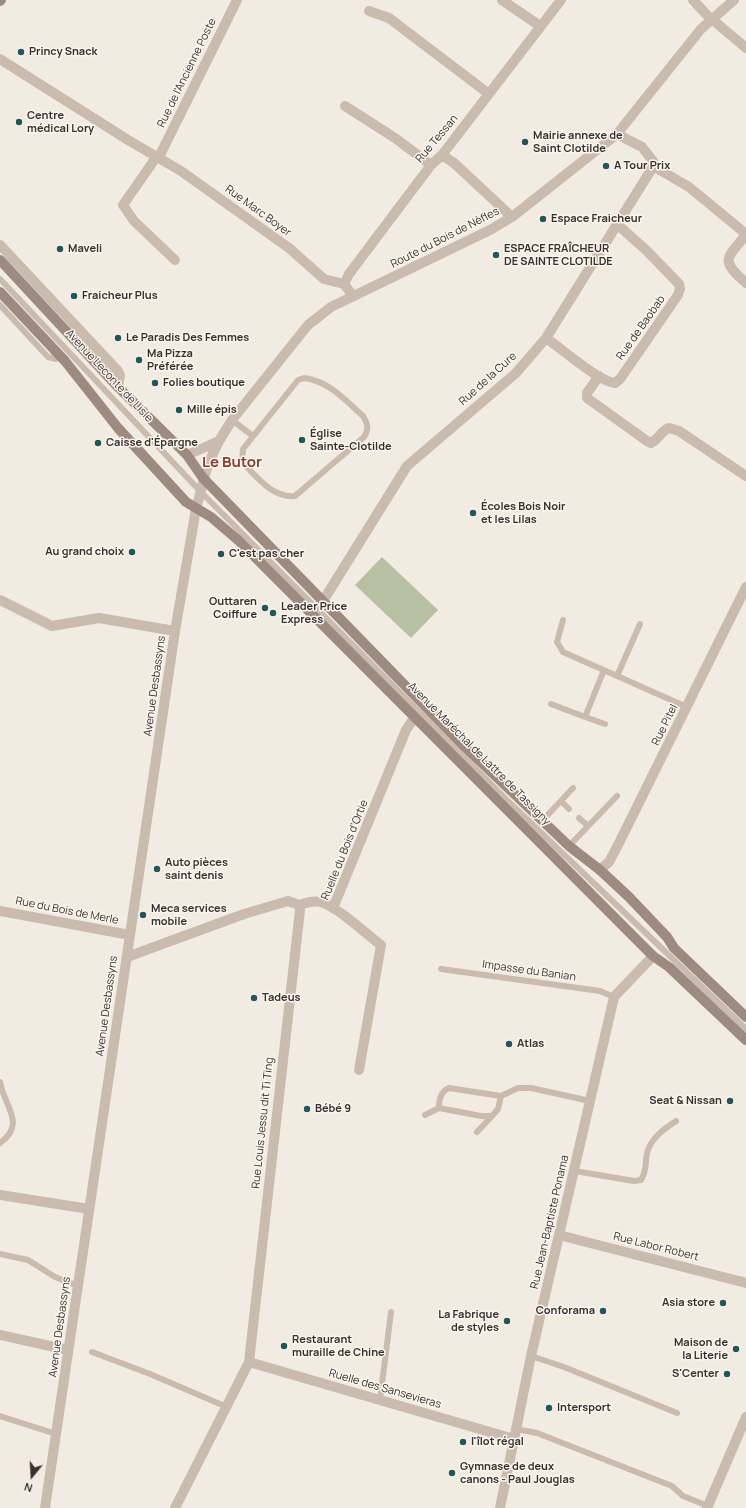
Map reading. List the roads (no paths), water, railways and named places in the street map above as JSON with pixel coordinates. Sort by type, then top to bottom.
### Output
[{"type":"main road","name":"Avenue Leconte de Lisle","points":[[0,260],[118,387],[187,455],[203,478]]},
{"type":"main road","name":"Avenue Leconte de Lisle","points":[[0,292],[62,357],[118,428],[186,502],[196,509]]},
{"type":"main road","name":"Avenue Maréchal de Lattre de Tassigny","points":[[203,478],[465,747],[569,846],[600,870],[644,911],[674,948],[746,1017]]},
{"type":"main road","name":"Avenue Maréchal de Lattre de Tassigny","points":[[196,509],[211,517],[238,540],[414,718],[591,892],[653,956],[669,967],[746,1040]]},
{"type":"street","name":"Rue de l'Ancienne Poste","points":[[158,157],[236,0]]},
{"type":"street","points":[[502,0],[540,26]]},
{"type":"street","name":"Rue Tessan","points":[[344,284],[349,274],[431,165],[442,155],[561,0]]},
{"type":"street","points":[[693,0],[712,19],[746,48]]},
{"type":"street","name":"Route du Bois de Nèfles","points":[[196,509],[203,478],[219,441],[232,420],[308,325],[331,307],[490,230],[512,217],[617,134],[701,29],[734,0]]},
{"type":"street","points":[[369,11],[389,18],[489,94]]},
{"type":"street","name":"Rue Marc Boyer","points":[[0,59],[128,140],[181,171],[289,248],[324,279],[344,284]]},
{"type":"street","points":[[345,106],[395,138],[431,165]]},
{"type":"street","points":[[617,134],[642,147],[653,161],[653,166],[689,187],[746,234],[730,254],[728,264],[731,270],[746,283]]},
{"type":"street","points":[[442,155],[454,163],[512,217]]},
{"type":"street","points":[[158,157],[123,204],[134,221],[175,260]]},
{"type":"street","name":"Rue de la Cure","points":[[323,601],[407,466],[516,373],[546,338],[618,225],[653,166]]},
{"type":"street","name":"Rue de Baobab","points":[[546,338],[598,376],[610,383],[615,383],[620,380],[680,289],[679,284],[646,250],[618,225]]},
{"type":"street","name":"Avenue Leconte de Lisle","points":[[0,245],[117,370],[120,375],[118,387]]},
{"type":"street","points":[[344,284],[353,296]]},
{"type":"street","points":[[598,376],[588,392],[587,398],[647,441],[651,443],[655,441],[663,431],[669,428],[678,431],[746,476]]},
{"type":"street","points":[[187,455],[219,441]]},
{"type":"street","name":"Avenue Desbassyns","points":[[45,1508],[175,631],[196,509]]},
{"type":"street","name":"Rue Pitel","points":[[600,870],[609,862],[620,843],[746,587]]},
{"type":"street","points":[[0,600],[52,626],[99,618],[175,631]]},
{"type":"street","name":"Ruelle du Bois d'Ortie","points":[[359,1070],[381,945],[333,908],[406,730],[414,718]]},
{"type":"street","points":[[127,957],[244,914],[288,901],[299,905],[308,902],[320,902],[333,908]]},
{"type":"street","name":"Rue Louis Jessu dit Ti Ting","points":[[175,1508],[250,1362],[300,910],[299,905]]},
{"type":"street","name":"Rue du Bois de Merle","points":[[0,911],[130,935]]},
{"type":"street","points":[[614,997],[653,956]]},
{"type":"street","name":"Rue Jean-Baptiste Ponama","points":[[500,1508],[531,1356],[614,997]]},
{"type":"street","points":[[0,1195],[89,1209]]},
{"type":"street","name":"Rue Labor Robert","points":[[560,1235],[746,1283]]},
{"type":"street","points":[[0,1334],[68,1350]]},
{"type":"street","name":"Ruelle des Sansevieras","points":[[250,1362],[514,1440]]},
{"type":"street","points":[[708,1507],[746,1417]]},
{"type":"lane","name":"Avenue Leconte de Lisle","points":[[0,279],[200,491]]},
{"type":"lane","points":[[0,305],[48,357],[62,357]]},
{"type":"lane","points":[[304,378],[315,379],[328,386],[363,416],[368,426],[364,437],[295,496],[286,497],[279,495],[270,489],[242,462],[243,449],[253,436],[298,380],[304,378]]},
{"type":"lane","points":[[232,420],[253,436]]},
{"type":"lane","name":"Avenue Maréchal de Lattre de Tassigny","points":[[200,491],[508,801],[746,1029]]},
{"type":"lane","points":[[563,620],[557,642],[559,649],[563,652],[687,707]]},
{"type":"lane","points":[[617,676],[640,624]]},
{"type":"lane","points":[[584,716],[604,670]]},
{"type":"lane","points":[[551,704],[605,724]]},
{"type":"lane","points":[[543,820],[573,788]]},
{"type":"lane","points":[[569,846],[617,796]]},
{"type":"lane","points":[[561,801],[569,809]]},
{"type":"lane","points":[[579,818],[588,826]]},
{"type":"lane","name":"Impasse du Banian","points":[[441,969],[600,991],[614,997]]},
{"type":"lane","points":[[0,1082],[14,1120],[10,1134],[0,1143]]},
{"type":"lane","points":[[439,1108],[439,1100],[445,1090],[449,1088],[501,1096],[518,1088],[531,1088],[590,1101]]},
{"type":"lane","points":[[477,1132],[498,1109],[501,1096]]},
{"type":"lane","points":[[425,1115],[439,1108],[481,1116],[492,1116]]},
{"type":"lane","points":[[574,1171],[634,1181],[641,1180],[646,1173],[648,1153],[655,1138],[676,1122]]},
{"type":"lane","points":[[0,1254],[28,1260],[50,1275],[78,1286]]},
{"type":"lane","points":[[380,1400],[391,1312]]},
{"type":"lane","points":[[92,1352],[150,1374],[226,1407]]},
{"type":"lane","points":[[531,1356],[564,1367],[677,1413]]},
{"type":"lane","points":[[0,1416],[56,1434]]},
{"type":"lane","points":[[516,1429],[537,1433],[672,1486],[683,1496],[708,1507]]},
{"type":"place","name":"Princy Snack","points":[[21,52]]},
{"type":"place","name":"Centre médical Lory","points":[[19,122]]},
{"type":"place","name":"Mairie annexe de Saint Clotilde","points":[[525,142]]},
{"type":"place","name":"A Tour Prix","points":[[606,166]]},
{"type":"place","name":"Espace Fraicheur","points":[[543,219]]},
{"type":"place","name":"Maveli","points":[[60,249]]},
{"type":"place","name":"ESPACE FRAÎCHEUR DE SAINTE CLOTILDE","points":[[496,255]]},
{"type":"place","name":"Fraicheur Plus","points":[[74,296]]},
{"type":"place","name":"Le Paradis Des Femmes","points":[[118,338]]},
{"type":"place","name":"Ma Pizza Préférée","points":[[139,360]]},
{"type":"place","name":"Folies boutique","points":[[155,383]]},
{"type":"place","name":"Mille épis","points":[[179,410]]},
{"type":"place","name":"Église Sainte-Clotilde","points":[[302,440]]},
{"type":"place","name":"Caisse d'Épargne","points":[[98,443]]},
{"type":"place","name":"Écoles Bois Noir et les Lilas","points":[[473,513]]},
{"type":"place","name":"Au grand choix","points":[[132,552]]},
{"type":"place","name":"C'est pas cher","points":[[221,554]]},
{"type":"place","name":"Outtaren Coiffure","points":[[265,608]]},
{"type":"place","name":"Leader Price Express","points":[[273,613]]},
{"type":"place","name":"Auto pièces saint denis","points":[[157,869]]},
{"type":"place","name":"Meca services mobile","points":[[143,915]]},
{"type":"place","name":"Tadeus","points":[[254,998]]},
{"type":"place","name":"Atlas","points":[[509,1044]]},
{"type":"place","name":"Seat & Nissan","points":[[730,1101]]},
{"type":"place","name":"Bébé 9","points":[[307,1109]]},
{"type":"place","name":"Asia store","points":[[723,1303]]},
{"type":"place","name":"Conforama","points":[[603,1311]]},
{"type":"place","name":"La Fabrique de styles","points":[[507,1321]]},
{"type":"place","name":"Restaurant muraille de Chine","points":[[284,1346]]},
{"type":"place","name":"Maison de la Literie","points":[[736,1349]]},
{"type":"place","name":"S'Center","points":[[727,1374]]},
{"type":"place","name":"Intersport","points":[[549,1408]]},
{"type":"place","name":"l'îlot régal","points":[[463,1442]]},
{"type":"place","name":"Gymnase de deux canons - Paul Jouglas","points":[[452,1473]]},
{"type":"district","name":"Le Butor","points":[[232,463]]}]
